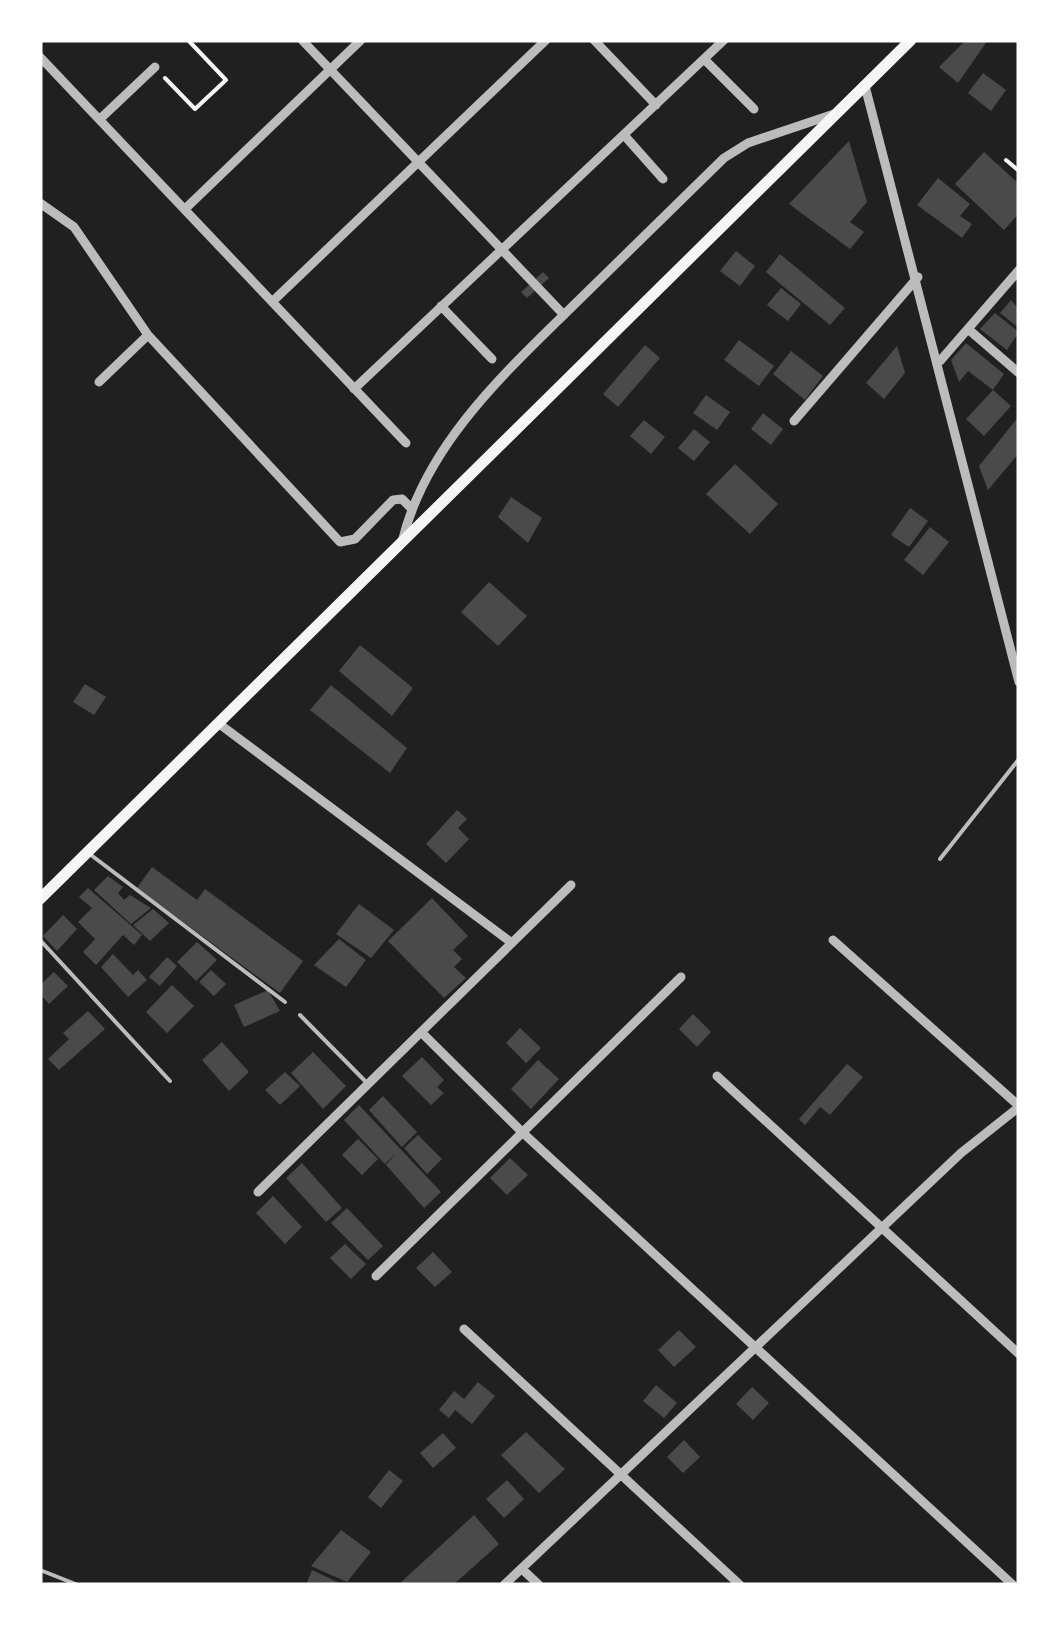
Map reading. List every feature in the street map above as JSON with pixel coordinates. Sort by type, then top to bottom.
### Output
[{"type":"main road","points":[[40,899],[912,40]]},
{"type":"street","points":[[302,40],[564,315]]},
{"type":"street","points":[[185,209],[361,40]]},
{"type":"street","points":[[273,302],[546,40]]},
{"type":"street","points":[[594,40],[656,105]]},
{"type":"street","points":[[354,388],[724,40]]},
{"type":"street","points":[[40,57],[406,444]]},
{"type":"street","points":[[704,59],[754,109]]},
{"type":"street","points":[[100,119],[155,67]]},
{"type":"street","points":[[866,86],[940,361],[1019,682]]},
{"type":"street","points":[[402,543],[410,507],[481,398],[564,315],[724,158],[748,144],[840,112]]},
{"type":"street","points":[[624,135],[663,178]]},
{"type":"street","points":[[40,203],[74,228],[148,334],[340,542],[355,539],[393,500],[402,499],[410,507]]},
{"type":"street","points":[[940,361],[1019,270]]},
{"type":"street","points":[[794,421],[918,277]]},
{"type":"street","points":[[441,306],[492,358]]},
{"type":"street","points":[[968,329],[1019,374]]},
{"type":"street","points":[[99,382],[148,334]]},
{"type":"street","points":[[1011,640],[1019,631]]},
{"type":"street","points":[[218,723],[512,943]]},
{"type":"street","points":[[258,1192],[571,885]]},
{"type":"street","points":[[504,1585],[961,1153],[1019,1106],[833,940]]},
{"type":"street","points":[[376,1276],[681,977]]},
{"type":"street","points":[[421,1032],[522,1132],[1013,1585]]},
{"type":"street","points":[[717,1076],[1019,1354]]},
{"type":"street","points":[[464,1329],[740,1585]]},
{"type":"street","points":[[522,1569],[538,1585]]},
{"type":"lane","points":[[940,859],[1019,760]]},
{"type":"lane","points":[[87,852],[285,1002]]},
{"type":"lane","points":[[40,940],[170,1080]]},
{"type":"lane","points":[[300,1014],[368,1084]]},
{"type":"lane","points":[[40,1570],[78,1585]]},
{"type":"path","points":[[155,67],[195,109],[226,80],[188,40]]},
{"type":"path","points":[[1006,160],[1019,172]]},
{"type":"shaded area","points":[[40,40],[1019,40],[1019,1585],[40,1585]]},
{"type":"building","points":[[966,40],[988,40],[958,83],[939,67]]},
{"type":"building","points":[[983,73],[1006,90],[991,111],[968,93]]},
{"type":"building","points":[[849,141],[867,202],[850,222],[864,232],[850,249],[789,204]]},
{"type":"building","points":[[984,152],[1019,184],[1019,213],[1004,230],[955,184]]},
{"type":"building","points":[[938,178],[970,204],[960,216],[972,224],[962,238],[917,205]]},
{"type":"building","points":[[736,251],[755,266],[740,286],[720,271]]},
{"type":"building","points":[[780,254],[845,308],[830,325],[766,272]]},
{"type":"building","points":[[543,272],[549,278],[527,298],[521,292]]},
{"type":"building","points":[[781,288],[801,304],[788,321],[767,305]]},
{"type":"building","points":[[1011,300],[1019,309],[1019,328],[1000,313]]},
{"type":"building","points":[[995,313],[1019,332],[1007,350],[980,329]]},
{"type":"building","points":[[739,340],[774,366],[759,386],[724,360]]},
{"type":"building","points":[[966,343],[1004,374],[993,390],[968,371],[959,382],[951,360]]},
{"type":"building","points":[[645,345],[660,358],[618,407],[603,394]]},
{"type":"building","points":[[897,346],[905,373],[884,399],[866,383]]},
{"type":"building","points":[[791,351],[823,376],[805,400],[773,374]]},
{"type":"building","points":[[993,390],[1011,406],[984,436],[966,419]]},
{"type":"building","points":[[706,395],[730,412],[717,430],[693,413]]},
{"type":"building","points":[[763,413],[783,429],[771,445],[751,429]]},
{"type":"building","points":[[1019,416],[1019,453],[988,490],[979,466]]},
{"type":"building","points":[[644,420],[665,437],[651,454],[630,436]]},
{"type":"building","points":[[694,429],[710,442],[694,461],[678,448]]},
{"type":"building","points":[[735,464],[778,504],[750,534],[706,494]]},
{"type":"building","points":[[511,497],[542,518],[528,543],[498,517]]},
{"type":"building","points":[[910,508],[928,521],[909,547],[891,535]]},
{"type":"building","points":[[930,527],[949,542],[923,575],[904,560]]},
{"type":"building","points":[[489,582],[527,616],[498,646],[461,612]]},
{"type":"building","points":[[360,645],[413,688],[392,716],[339,671]]},
{"type":"building","points":[[85,684],[106,697],[94,715],[73,702]]},
{"type":"building","points":[[331,685],[407,748],[390,773],[310,710]]},
{"type":"building","points":[[457,810],[467,819],[458,828],[469,839],[446,863],[426,844]]},
{"type":"building","points":[[152,867],[197,900],[205,889],[303,961],[280,993],[137,888]]},
{"type":"building","points":[[108,876],[123,887],[118,893],[124,900],[130,895],[151,908],[131,924],[94,890]]},
{"type":"building","points":[[88,888],[142,935],[134,945],[123,935],[96,965],[83,952],[95,939],[78,922],[92,908],[79,897]]},
{"type":"building","points":[[432,898],[468,936],[453,950],[462,959],[454,967],[466,978],[444,998],[388,941]]},
{"type":"building","points":[[359,904],[394,930],[371,958],[336,934]]},
{"type":"building","points":[[153,909],[169,923],[150,941],[133,925]]},
{"type":"building","points":[[63,915],[77,929],[57,951],[43,936]]},
{"type":"building","points":[[339,939],[366,960],[346,987],[314,965]]},
{"type":"building","points":[[197,942],[217,960],[196,981],[177,962]]},
{"type":"building","points":[[113,954],[133,975],[138,970],[147,980],[128,997],[101,967]]},
{"type":"building","points":[[167,957],[177,966],[160,986],[149,977]]},
{"type":"building","points":[[211,970],[226,984],[214,996],[199,982]]},
{"type":"building","points":[[54,972],[68,986],[49,1004],[40,994],[40,985]]},
{"type":"building","points":[[172,985],[194,1006],[167,1033],[146,1012]]},
{"type":"building","points":[[268,990],[280,1011],[244,1027],[234,1005]]},
{"type":"building","points":[[88,1011],[105,1029],[59,1070],[48,1059],[69,1039],[63,1033]]},
{"type":"building","points":[[693,1014],[711,1032],[697,1047],[679,1029]]},
{"type":"building","points":[[520,1028],[541,1048],[526,1063],[506,1043]]},
{"type":"building","points":[[222,1042],[249,1072],[229,1091],[202,1060]]},
{"type":"building","points":[[313,1052],[346,1086],[323,1109],[291,1073]]},
{"type":"building","points":[[422,1057],[444,1080],[437,1087],[444,1093],[431,1105],[402,1076]]},
{"type":"building","points":[[538,1060],[559,1079],[531,1109],[511,1089]]},
{"type":"building","points":[[847,1064],[863,1077],[830,1115],[820,1107],[805,1125],[799,1119]]},
{"type":"building","points":[[285,1072],[300,1086],[280,1105],[265,1090]]},
{"type":"building","points":[[383,1096],[417,1132],[402,1147],[369,1110]]},
{"type":"building","points":[[359,1105],[441,1192],[424,1208],[386,1165],[396,1153],[385,1164],[344,1120]]},
{"type":"building","points":[[418,1135],[442,1159],[427,1174],[404,1148]]},
{"type":"building","points":[[358,1139],[378,1159],[362,1175],[342,1155]]},
{"type":"building","points":[[510,1158],[528,1175],[507,1195],[490,1178]]},
{"type":"building","points":[[302,1163],[342,1208],[326,1222],[286,1178]]},
{"type":"building","points":[[273,1196],[302,1227],[285,1244],[256,1213]]},
{"type":"building","points":[[347,1208],[383,1246],[368,1260],[331,1223]]},
{"type":"building","points":[[345,1244],[366,1264],[351,1279],[330,1258]]},
{"type":"building","points":[[433,1252],[452,1272],[435,1287],[416,1268]]},
{"type":"building","points":[[679,1330],[696,1347],[674,1367],[658,1350]]},
{"type":"building","points":[[478,1382],[495,1396],[472,1424],[455,1410],[449,1418],[439,1410],[454,1391],[464,1399]]},
{"type":"building","points":[[656,1385],[677,1403],[664,1418],[643,1401]]},
{"type":"building","points":[[752,1387],[769,1403],[753,1420],[736,1404]]},
{"type":"building","points":[[526,1432],[565,1469],[539,1493],[501,1455]]},
{"type":"building","points":[[443,1433],[456,1448],[433,1468],[420,1453]]},
{"type":"building","points":[[684,1440],[700,1457],[683,1473],[667,1457]]},
{"type":"building","points":[[389,1470],[403,1481],[381,1508],[368,1497]]},
{"type":"building","points":[[507,1480],[524,1499],[504,1518],[486,1499]]},
{"type":"building","points":[[474,1515],[499,1544],[453,1585],[398,1585]]},
{"type":"building","points":[[341,1530],[371,1552],[347,1582],[311,1566]]},
{"type":"building","points":[[312,1570],[344,1585],[306,1585]]}]
